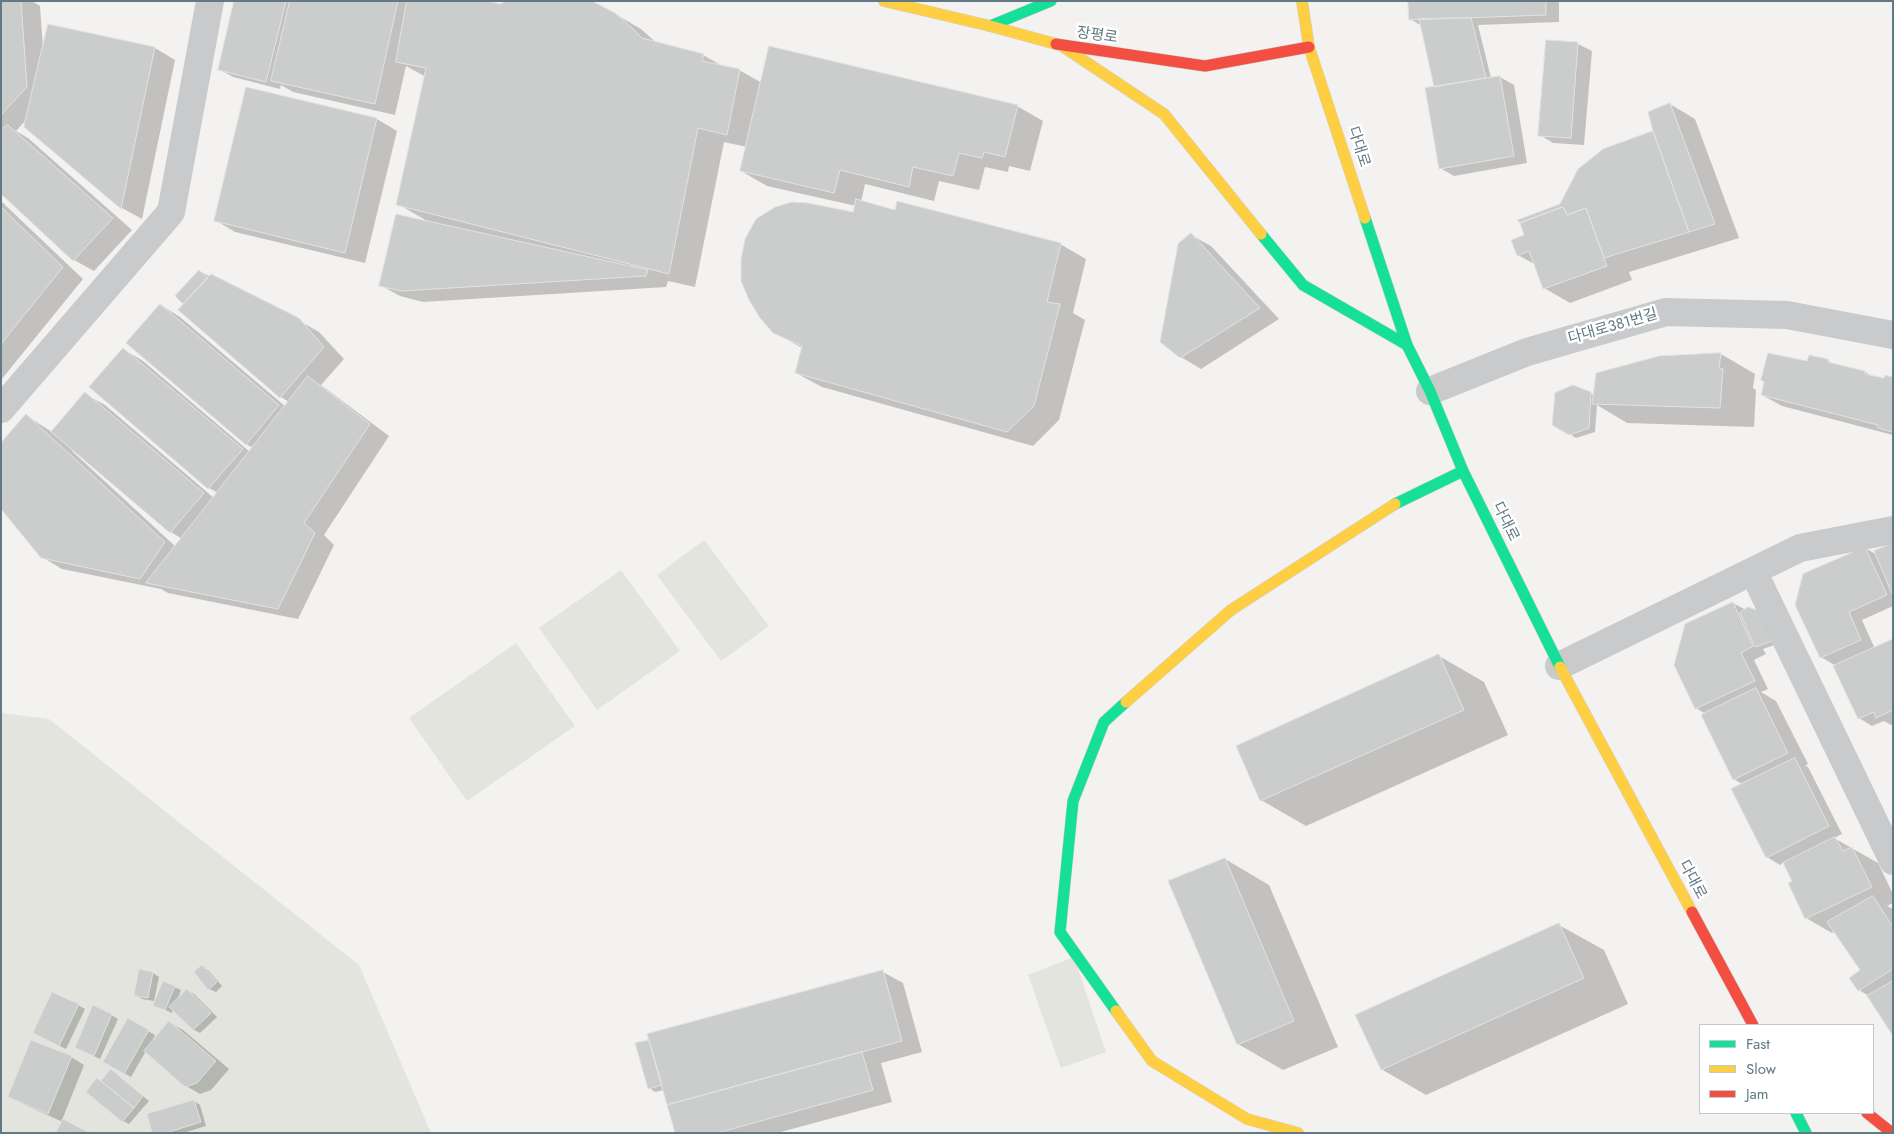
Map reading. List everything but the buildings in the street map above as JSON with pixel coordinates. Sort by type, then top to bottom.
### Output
[{"type":"street","points":[[1,410],[171,212],[210,1]]},
{"type":"street","name":"장평로","points":[[884,1],[990,26],[1062,46],[1205,66],[1309,47]]},
{"type":"street","points":[[990,26],[1052,1]]},
{"type":"street","name":"다대로","points":[[1302,1],[1309,47],[1407,345],[1430,391],[1463,470],[1559,666],[1752,1024]]},
{"type":"street","points":[[1062,46],[1164,114],[1303,285],[1407,345]]},
{"type":"street","name":"다대로381번길","points":[[1430,391],[1527,352],[1666,312],[1787,315],[1893,335]]},
{"type":"street","points":[[1298,1133],[1247,1119],[1152,1061],[1060,932],[1073,801],[1104,722],[1231,610],[1402,500],[1463,470]]},
{"type":"street","points":[[1559,666],[1800,548],[1893,530]]},
{"type":"street","points":[[1753,571],[1893,861]]},
{"type":"street","points":[[1796,1114],[1806,1133]]},
{"type":"street","points":[[1868,1114],[1892,1133]]},
{"type":"shaded area","points":[[704,540],[769,626],[721,661],[657,575]]},
{"type":"shaded area","points":[[621,570],[680,651],[597,710],[539,628]]},
{"type":"shaded area","points":[[516,643],[575,726],[467,801],[409,718]]},
{"type":"shaded area","points":[[1,713],[49,719],[359,965],[431,1133],[1,1133]]},
{"type":"shaded area","points":[[1074,957],[1106,1052],[1061,1068],[1028,975]]},
{"type":"traffic: fast","points":[[990,26],[1051,1]]},
{"type":"traffic: fast","points":[[1365,218],[1407,345],[1430,391],[1463,471],[1560,667]]},
{"type":"traffic: fast","points":[[1261,234],[1303,285],[1407,345]]},
{"type":"traffic: fast","points":[[1395,504],[1463,471]]},
{"type":"traffic: fast","points":[[1116,1011],[1060,932],[1073,801],[1104,722],[1126,702]]},
{"type":"traffic: fast","points":[[1796,1114],[1806,1133]]},
{"type":"traffic: slow","points":[[884,1],[1056,44]]},
{"type":"traffic: slow","points":[[1302,1],[1309,47],[1365,218]]},
{"type":"traffic: slow","points":[[1062,46],[1164,114],[1261,234]]},
{"type":"traffic: slow","points":[[1126,702],[1231,610],[1395,504]]},
{"type":"traffic: slow","points":[[1560,667],[1692,912]]},
{"type":"traffic: slow","points":[[1116,1011],[1152,1061],[1247,1119],[1298,1133]]},
{"type":"traffic: jam","points":[[1056,44],[1205,66],[1309,47]]},
{"type":"traffic: jam","points":[[1692,912],[1752,1024]]},
{"type":"traffic: jam","points":[[1868,1114],[1892,1133]]}]
